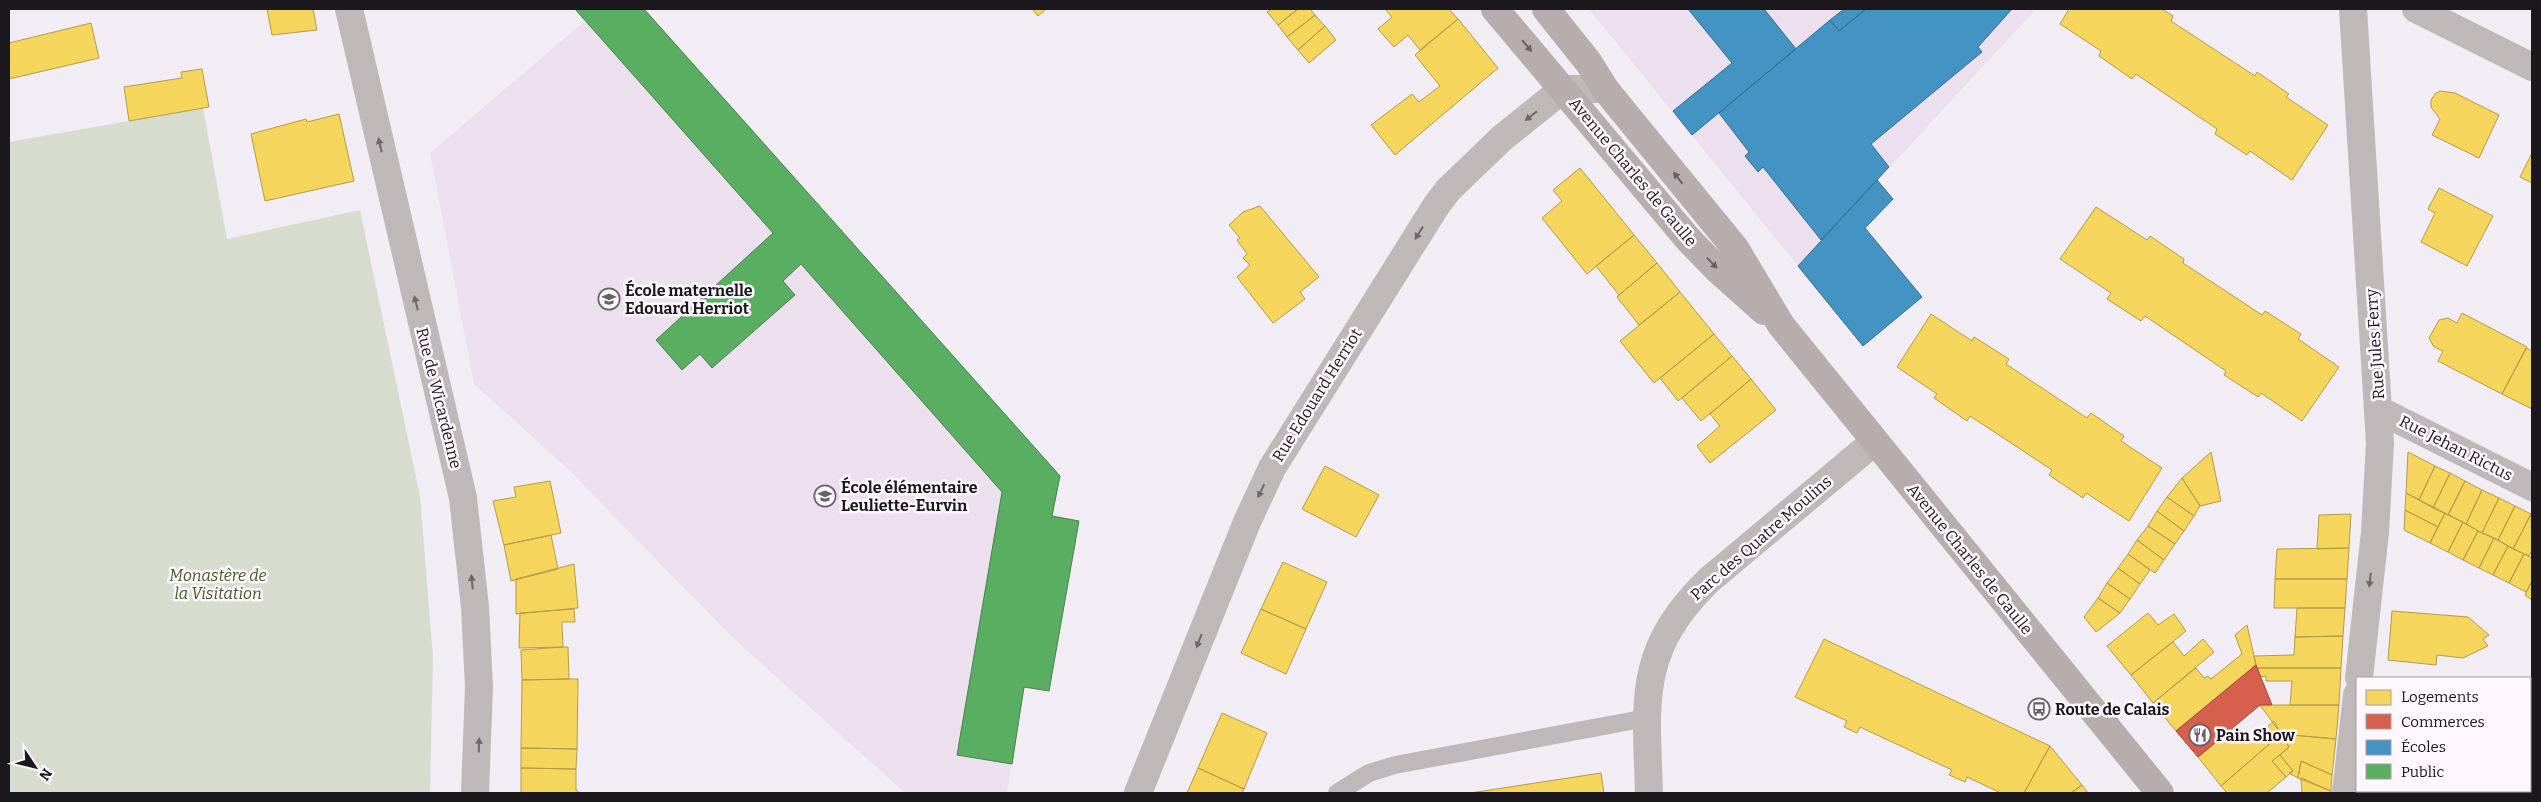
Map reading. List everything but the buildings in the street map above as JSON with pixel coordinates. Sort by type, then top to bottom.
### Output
[{"type":"main road","name":"Avenue Charles de Gaulle","points":[[1495,9],[1688,238],[1717,269],[1781,325]]},
{"type":"main road","name":"Avenue Charles de Gaulle","points":[[1546,9],[1590,63],[1604,89],[1735,248],[1781,325],[2160,793]]},
{"type":"street","name":"Rue de Wicardenne","points":[[349,9],[463,498],[475,608],[479,686],[476,793]]},
{"type":"street","name":"Rue Jules Ferry","points":[[2353,9],[2379,410],[2380,476],[2376,532],[2359,677]]},
{"type":"street","points":[[2416,9],[2532,67]]},
{"type":"street","points":[[1563,89],[1604,89]]},
{"type":"street","name":"Rue Edouard Herriot","points":[[1138,793],[1247,522],[1285,445],[1448,190],[1501,139],[1563,89]]},
{"type":"street","name":"Rue Jehan Rictus","points":[[2379,410],[2532,487]]},
{"type":"street","name":"Parc des Quatre Moulins","points":[[1649,793],[1648,689],[1659,649],[1666,632],[1692,597],[1874,442]]},
{"type":"street","points":[[2346,793],[2356,704]]},
{"type":"lane","points":[[1337,793],[1369,773],[1395,765],[1647,718]]},
{"type":"shaded area","points":[[599,9],[645,9],[1060,476],[1052,516],[1079,521],[1049,691],[1024,688],[1007,793],[905,793],[730,635],[568,469],[474,384],[430,153]]},
{"type":"shaded area","points":[[1589,9],[2036,9],[1798,266]]},
{"type":"green space","name":"Monastère de la Visitation","points":[[203,108],[227,239],[360,210],[420,496],[433,657],[430,793],[9,793],[9,142]]},
{"type":"place","name":"École maternelle Edouard Herriot","points":[[609,299]]},
{"type":"place","name":"École élémentaire Leuliette-Eurvin","points":[[825,496]]},
{"type":"place","name":"Route de Calais","points":[[2039,709]]},
{"type":"place","name":"Pain Show","points":[[2200,735]]}]
